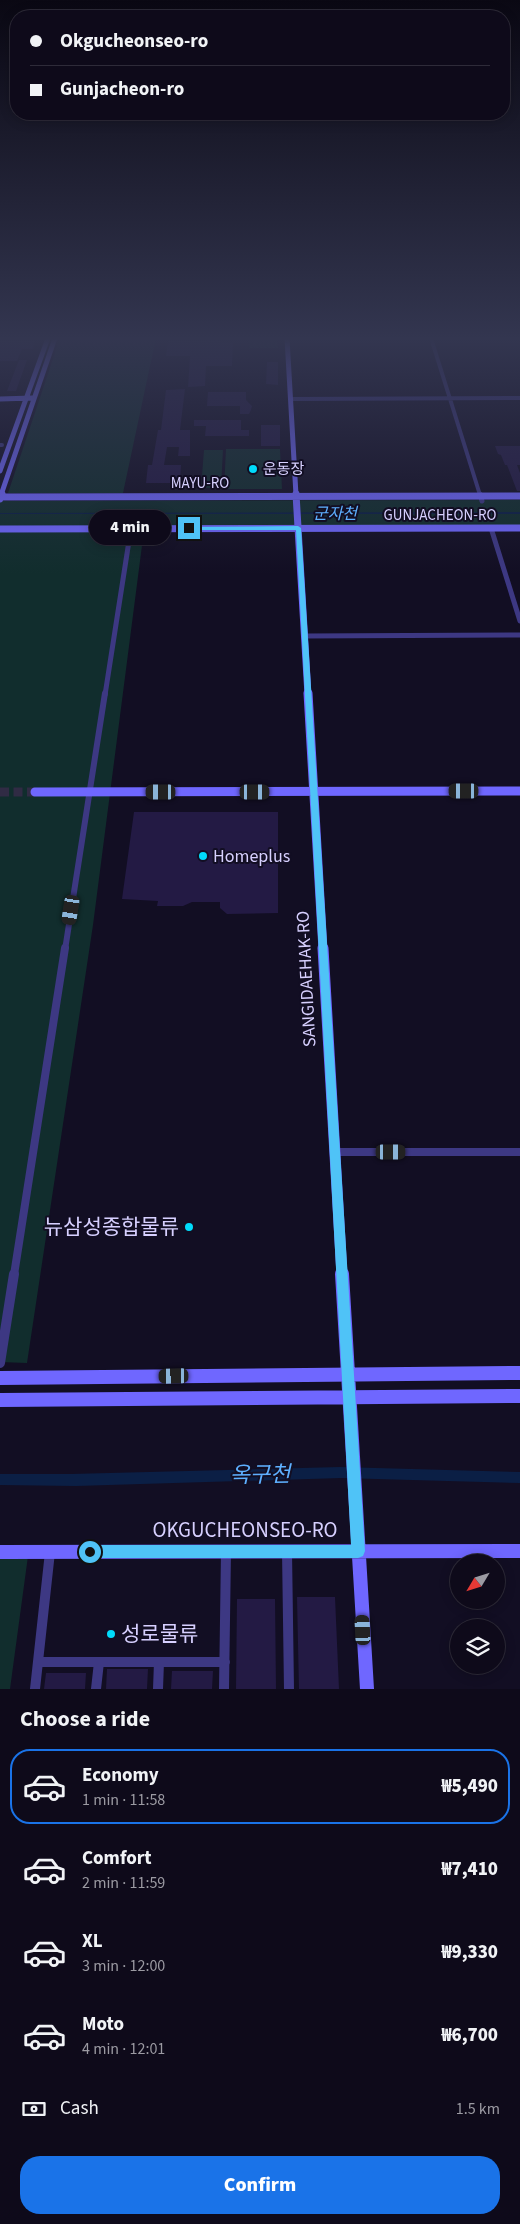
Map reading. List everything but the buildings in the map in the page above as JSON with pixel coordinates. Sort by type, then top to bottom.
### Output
[{"type":"street","points":[[0,471],[20,417]]},
{"type":"street","points":[[0,498],[28,417]]},
{"type":"street","points":[[292,417],[297,498]]},
{"type":"street","points":[[456,417],[481,498]]},
{"type":"street","name":"MAYU-RO","points":[[0,498],[481,498],[520,496]]},
{"type":"street","name":"SANGIDAEHAK-RO","points":[[297,498],[358,1551]]},
{"type":"street","name":"MAYU-RO","points":[[481,498],[520,500]]},
{"type":"street","name":"GUNJACHEON-RO","points":[[0,529],[298,525],[520,528]]},
{"type":"street","points":[[0,1363],[131,528]]},
{"type":"street","points":[[491,528],[520,621]]},
{"type":"street","points":[[305,636],[520,635]]},
{"type":"street","points":[[35,792],[520,791]]},
{"type":"street","points":[[335,1152],[520,1152]]},
{"type":"street","points":[[0,1378],[520,1373]]},
{"type":"street","points":[[0,1400],[520,1396]]},
{"type":"street","points":[[286,1551],[289,1689]]},
{"type":"street","points":[[358,1551],[367,1689]]},
{"type":"street","name":"OKGUCHEONSEO-RO","points":[[0,1552],[520,1551]]},
{"type":"street","points":[[35,1689],[50,1552]]},
{"type":"street","points":[[224,1689],[226,1552]]},
{"type":"street","points":[[38,1662],[225,1662]]},
{"type":"street","points":[[96,1689],[99,1662]]},
{"type":"street","points":[[158,1689],[159,1662]]},
{"type":"green space","points":[[34,417],[139,417],[123,493],[8,493]]},
{"type":"green space","name":"운동장","points":[[226,449],[280,449],[282,489],[224,489]]},
{"type":"green space","points":[[204,450],[223,450],[221,488],[201,488]]},
{"type":"green space","points":[[520,500],[520,528],[0,529],[0,501]]},
{"type":"green space","points":[[144,530],[93,925],[27,1363],[0,1362],[0,532]]},
{"type":"green space","points":[[0,1556],[28,1556],[10,1689],[0,1689]]},
{"type":"water","name":"군자천","points":[[520,512],[520,514],[0,514],[0,513]]},
{"type":"water","name":"옥구천","points":[[340,1467],[520,1472],[520,1483],[341,1478],[76,1486],[0,1485],[0,1474]]},
{"type":"tunnel","points":[[0,792],[35,792]]},
{"type":"place","name":"운동장","points":[[253,469]]},
{"type":"place","name":"Homeplus","points":[[203,856]]},
{"type":"place","name":"뉴삼성종합물류","points":[[189,1227]]},
{"type":"place","name":"성로물류","points":[[111,1634]]},
{"type":"route","points":[[90,1552],[358,1551],[298,528],[189,528]]}]
